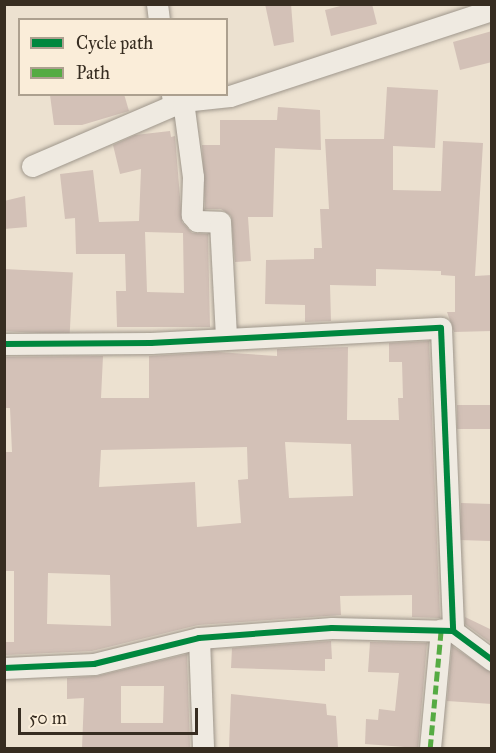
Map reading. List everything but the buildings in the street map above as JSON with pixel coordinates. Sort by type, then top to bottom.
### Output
[{"type":"street","points":[[32,166],[176,98],[230,96],[492,10]]},
{"type":"street","points":[[176,98],[193,177],[192,215],[196,220],[220,222],[226,338]]},
{"type":"street","points":[[4,344],[226,338],[441,328],[447,631],[430,748]]},
{"type":"street","points":[[4,668],[94,664],[199,638],[332,628],[447,631],[492,660]]},
{"type":"street","points":[[199,638],[203,748]]},
{"type":"marked path","points":[[430,748],[441,630]]},
{"type":"cycle path","points":[[4,344],[151,343],[441,328],[453,631]]},
{"type":"cycle path","points":[[4,668],[94,664],[199,638],[332,628],[453,631],[492,660]]}]
